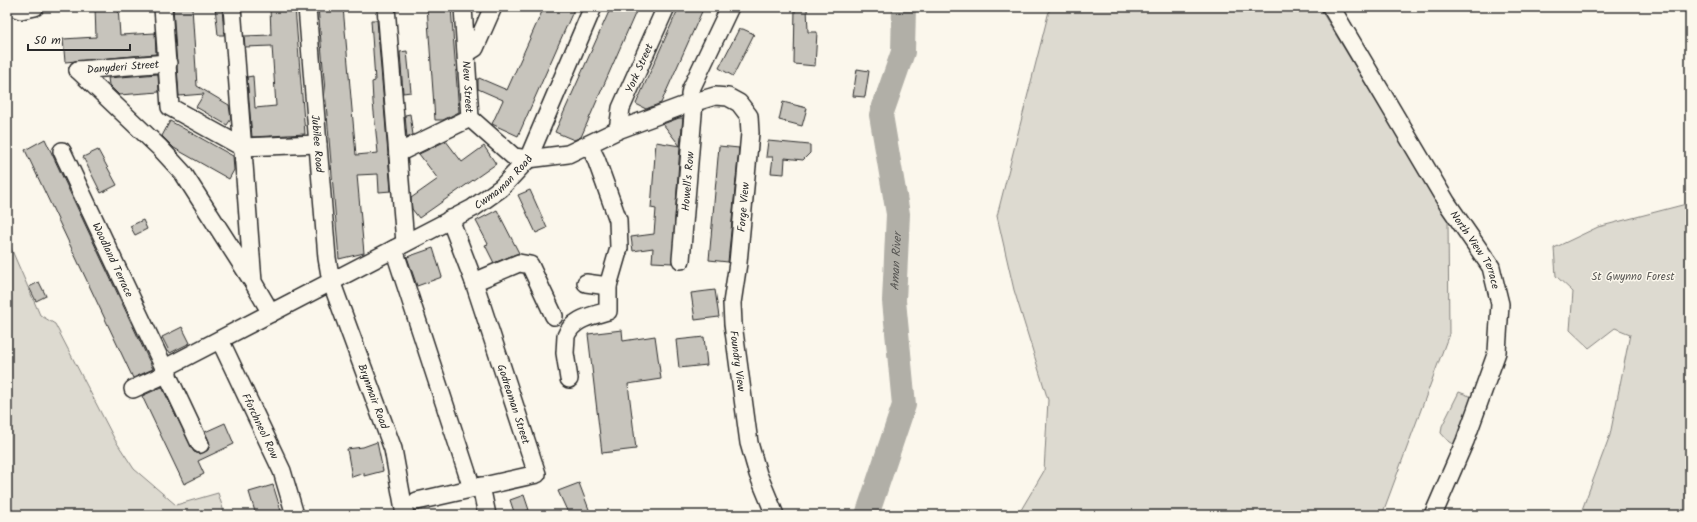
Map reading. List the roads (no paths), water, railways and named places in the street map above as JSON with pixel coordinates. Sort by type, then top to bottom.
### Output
[{"type":"street","points":[[13,7],[21,10],[35,7]]},
{"type":"street","points":[[163,7],[170,107],[242,147],[318,144]]},
{"type":"street","points":[[232,7],[253,282],[271,313]]},
{"type":"street","name":"Jubilee Road","points":[[307,7],[327,258],[331,281]]},
{"type":"street","points":[[386,7],[398,154],[400,246],[476,487],[487,515]]},
{"type":"street","name":"New Street","points":[[463,7],[470,118],[514,157],[528,159]]},
{"type":"street","points":[[467,54],[475,48],[493,7]]},
{"type":"street","name":"Cwmaman Road","points":[[331,281],[473,208],[501,188],[528,159],[593,7]]},
{"type":"street","name":"York Street","points":[[618,130],[622,108],[666,7]]},
{"type":"street","name":"Howell's Row","points":[[681,260],[694,102],[690,95],[691,89],[730,7]]},
{"type":"street","name":"North View Terrace","points":[[1331,7],[1448,203],[1491,267],[1500,304],[1497,352],[1465,441],[1433,515]]},
{"type":"street","name":"Danyderi Street","points":[[168,63],[78,70],[160,148],[183,173],[253,282]]},
{"type":"street","name":"Forge View","points":[[528,159],[568,154],[618,130],[694,102],[715,96],[728,97],[739,103],[749,116],[750,133],[738,263],[734,280]]},
{"type":"street","points":[[398,154],[470,118]]},
{"type":"street","points":[[569,379],[565,353],[566,336],[580,321],[597,313],[608,311],[608,286],[619,248],[618,220],[596,159],[589,145]]},
{"type":"street","name":"Woodland Terrace","points":[[62,151],[200,444]]},
{"type":"street","name":"Godreaman Street","points":[[417,501],[537,474],[474,282],[450,219]]},
{"type":"street","points":[[474,282],[520,263],[530,265],[554,316]]},
{"type":"street","name":"Foundry View","points":[[734,280],[732,303],[733,324],[749,443],[758,474],[775,515]]},
{"type":"street","points":[[133,390],[220,340],[331,281]]},
{"type":"street","name":"Brynmair Road","points":[[331,281],[393,449],[405,515]]},
{"type":"street","points":[[586,283],[608,286]]},
{"type":"street","name":"Fforchneol Row","points":[[220,340],[282,471],[295,515]]},
{"type":"waterway","name":"Aman River","points":[[867,515],[904,405],[894,301],[898,214],[881,115],[903,52],[904,7]]},
{"type":"park label","name":"St Gwynno Forest","points":[[1633,276]]}]
